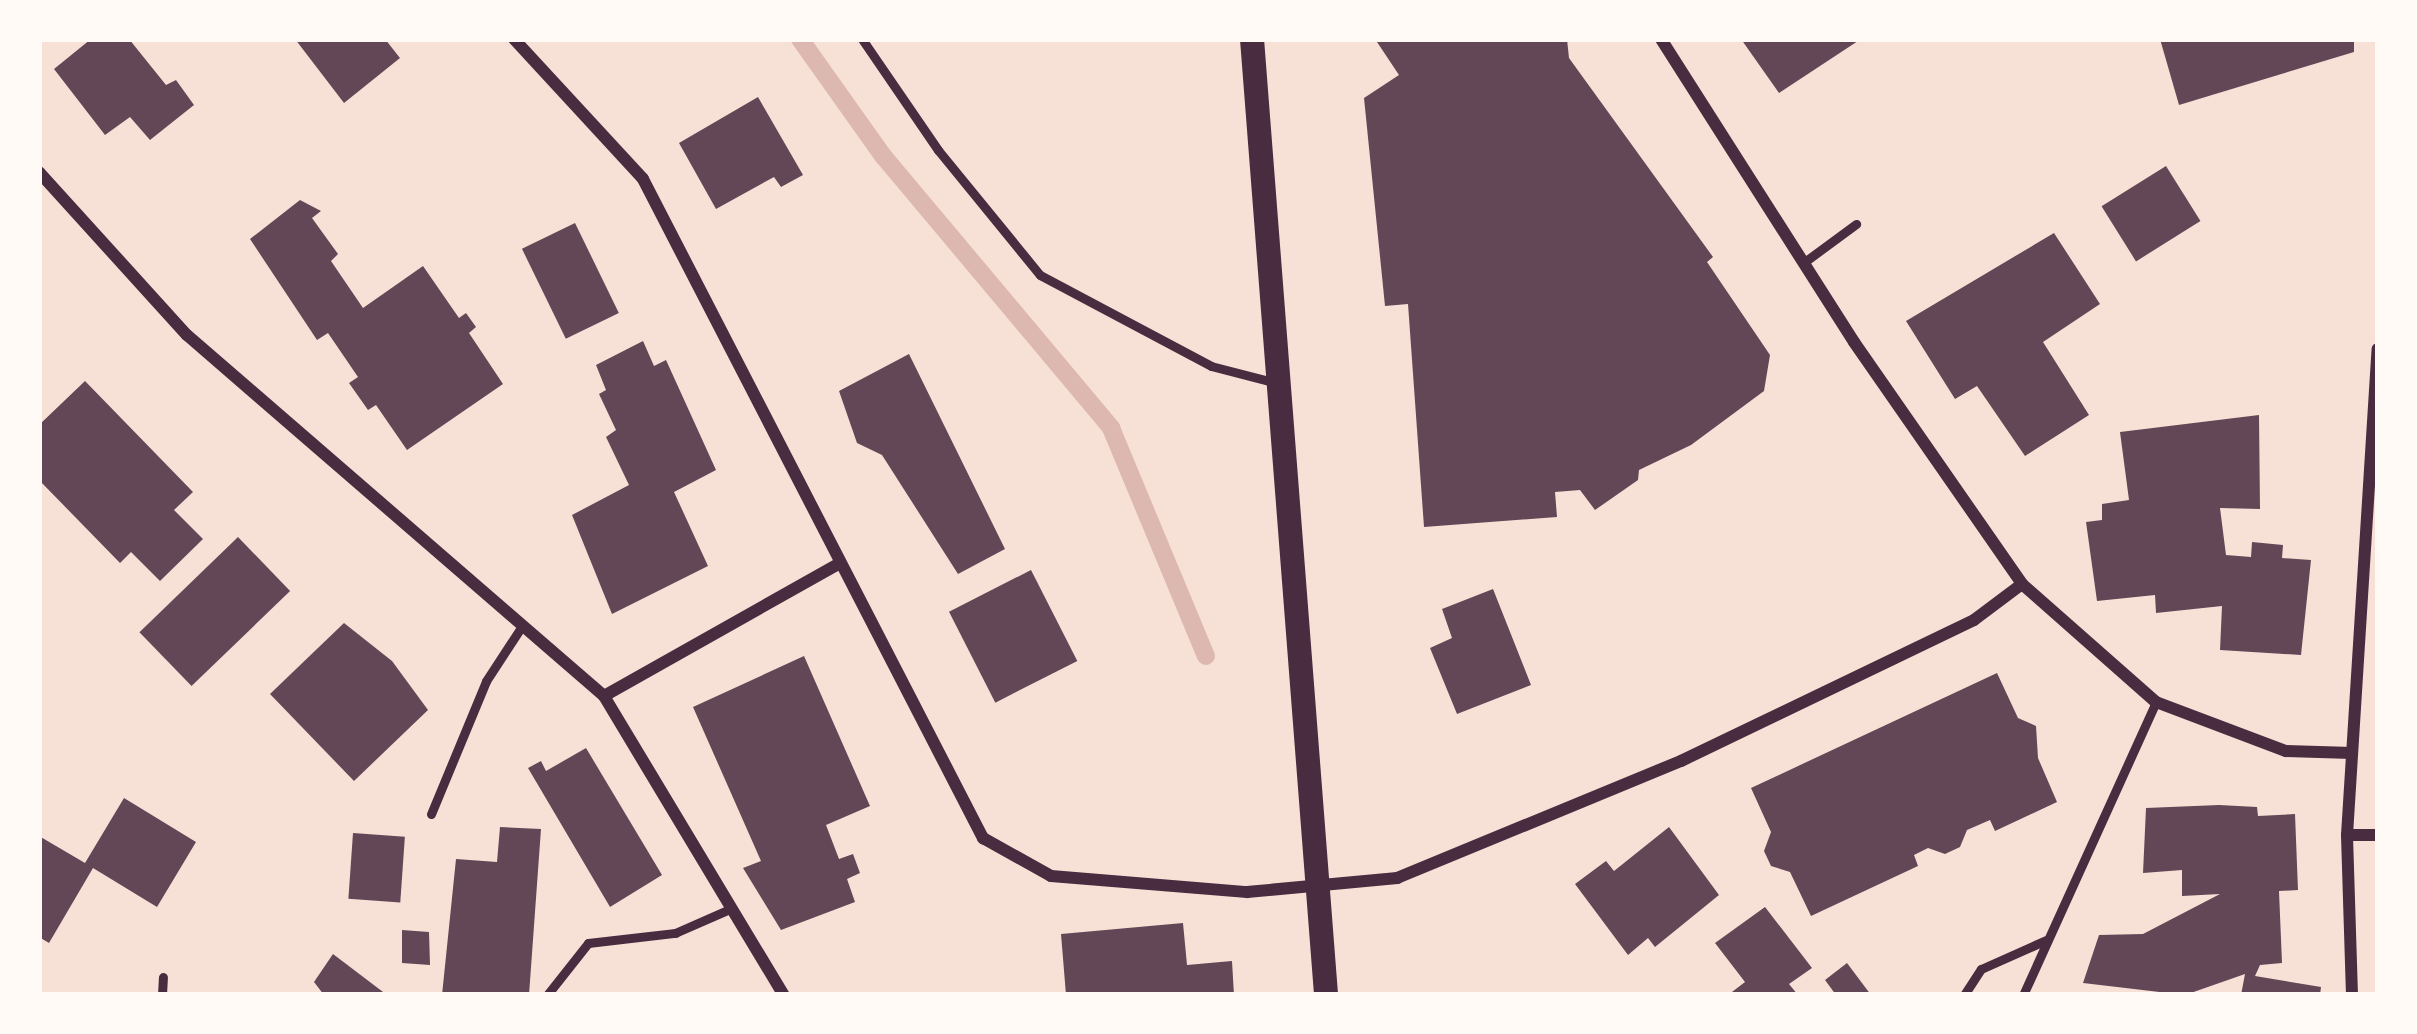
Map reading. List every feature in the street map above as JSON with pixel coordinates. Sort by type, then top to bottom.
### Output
[{"type":"main road","points":[[1252,39],[1326,995]]},
{"type":"street","points":[[514,39],[643,179],[983,838],[1051,877],[1247,892],[1397,878],[1682,761],[1974,620],[2022,584]]},
{"type":"street","points":[[1661,39],[1803,263],[2022,584],[2156,702],[2286,751],[2352,753]]},
{"type":"street","points":[[39,172],[188,335],[604,696],[784,995]]},
{"type":"street","points":[[2352,995],[2347,835],[2378,349]]},
{"type":"street","points":[[604,696],[838,564]]},
{"type":"street","points":[[2347,835],[2378,835]]},
{"type":"lane","points":[[862,39],[938,150],[1040,275],[1211,366],[1276,383]]},
{"type":"lane","points":[[1803,263],[1856,224]]},
{"type":"lane","points":[[431,814],[486,681],[522,626]]},
{"type":"lane","points":[[2023,995],[2156,702]]},
{"type":"lane","points":[[547,995],[573,955],[601,938],[675,933],[732,908]]},
{"type":"lane","points":[[1964,995],[1981,968],[2047,940]]},
{"type":"lane","points":[[161,995],[163,977]]},
{"type":"building","points":[[91,39],[129,39],[166,85],[176,80],[194,105],[150,140],[130,117],[105,135],[54,69]]},
{"type":"building","points":[[295,39],[385,39],[400,58],[344,103]]},
{"type":"building","points":[[1375,39],[1567,39],[1569,58],[1713,257],[1707,262],[1770,355],[1764,391],[1691,445],[1639,470],[1638,480],[1595,510],[1580,490],[1555,492],[1557,517],[1424,527],[1408,304],[1385,306],[1364,98],[1399,75]]},
{"type":"building","points":[[1741,39],[1861,39],[1779,93]]},
{"type":"building","points":[[2160,39],[2354,39],[2354,52],[2179,105]]},
{"type":"building","points":[[758,97],[803,175],[781,187],[774,177],[716,209],[679,143]]},
{"type":"building","points":[[2166,166],[2200,221],[2136,261],[2102,206]]},
{"type":"building","points":[[300,200],[321,211],[312,218],[338,254],[331,261],[363,308],[423,266],[459,318],[466,313],[476,327],[469,333],[503,384],[407,450],[376,405],[368,410],[349,383],[358,377],[328,333],[317,340],[250,239]]},
{"type":"building","points":[[575,223],[619,313],[566,339],[522,249]]},
{"type":"building","points":[[2054,233],[2100,304],[2043,342],[2089,415],[2025,456],[1977,386],[1955,399],[1906,321]]},
{"type":"building","points":[[643,341],[654,366],[666,360],[716,470],[674,492],[708,566],[612,614],[572,515],[629,485],[606,437],[616,430],[599,394],[606,390],[596,365]]},
{"type":"building","points":[[909,354],[1005,549],[958,574],[882,455],[857,443],[839,391]]},
{"type":"building","points":[[85,381],[193,492],[174,510],[203,539],[160,581],[131,552],[120,563],[39,480],[39,425]]},
{"type":"building","points":[[2259,415],[2260,509],[2220,508],[2226,555],[2251,557],[2252,542],[2283,545],[2282,558],[2311,560],[2301,655],[2220,650],[2222,606],[2156,613],[2155,595],[2097,601],[2086,522],[2102,520],[2102,504],[2129,500],[2120,432]]},
{"type":"building","points":[[238,537],[290,591],[192,686],[139,632]]},
{"type":"building","points":[[1031,570],[1077,661],[995,703],[949,612]]},
{"type":"building","points":[[1493,589],[1531,685],[1457,714],[1430,648],[1452,638],[1442,609]]},
{"type":"building","points":[[344,623],[392,661],[428,710],[354,781],[270,694]]},
{"type":"building","points":[[804,656],[870,806],[826,825],[839,859],[853,854],[860,873],[847,879],[855,902],[781,930],[743,868],[761,861],[693,707]]},
{"type":"building","points":[[1997,673],[2018,718],[2036,726],[2038,758],[2057,802],[1995,831],[1990,820],[1967,830],[1960,847],[1945,854],[1928,848],[1914,855],[1918,866],[1811,916],[1790,872],[1771,866],[1764,851],[1771,832],[1751,788]]},
{"type":"building","points":[[586,748],[662,875],[610,907],[528,768],[541,761],[546,771]]},
{"type":"building","points":[[124,798],[196,842],[157,907],[93,868],[49,943],[39,937],[39,836],[85,863]]},
{"type":"building","points":[[2257,807],[2258,816],[2295,814],[2298,890],[2279,891],[2282,963],[2260,965],[2255,976],[2321,987],[2320,995],[2241,995],[2245,974],[2185,995],[2083,983],[2099,935],[2143,934],[2220,894],[2182,896],[2182,870],[2143,873],[2146,808]]},
{"type":"building","points":[[500,827],[541,829],[529,995],[442,995],[456,859],[497,862]]},
{"type":"building","points":[[1669,827],[1719,895],[1655,947],[1648,938],[1628,955],[1575,884],[1606,861],[1614,871]]},
{"type":"building","points":[[353,833],[405,837],[400,902],[348,899]]},
{"type":"building","points":[[1765,907],[1812,968],[1789,984],[1798,995],[1728,995],[1745,982],[1715,943]]},
{"type":"building","points":[[1183,923],[1187,965],[1232,961],[1234,995],[1066,995],[1061,934]]},
{"type":"building","points":[[402,930],[429,932],[430,965],[402,963]]},
{"type":"building","points":[[333,954],[387,995],[324,995],[314,982]]},
{"type":"building","points":[[1847,963],[1871,995],[1836,995],[1825,980]]},
{"type":"waterway","points":[[800,39],[884,157],[1111,428],[1206,656]]}]
